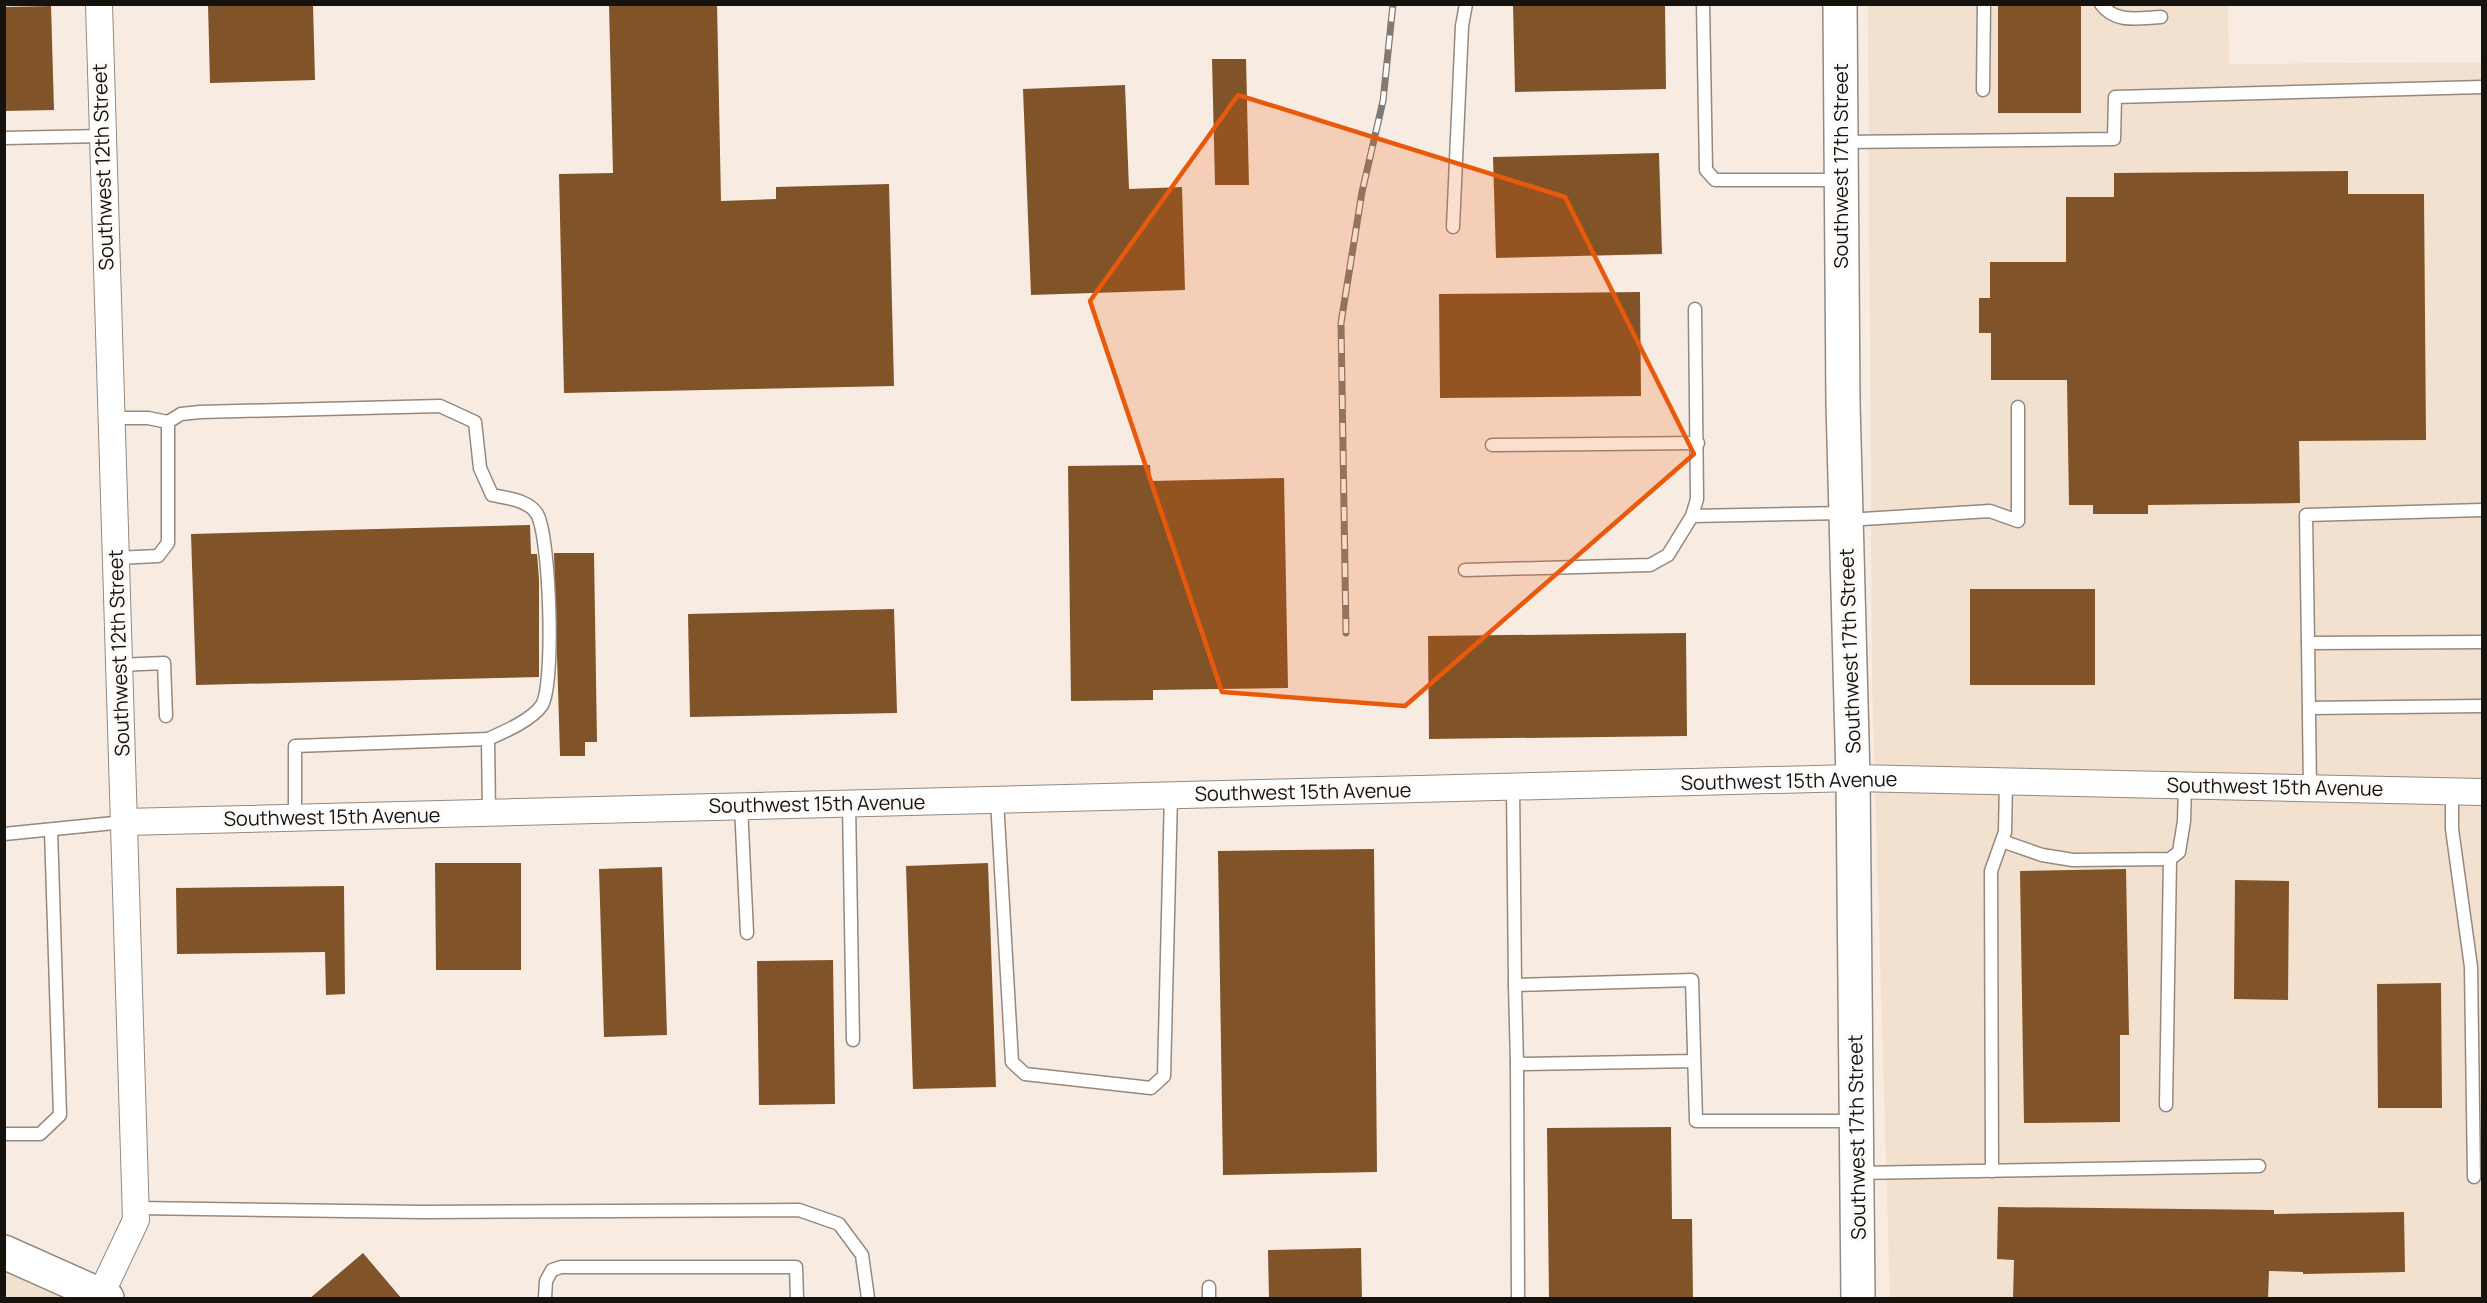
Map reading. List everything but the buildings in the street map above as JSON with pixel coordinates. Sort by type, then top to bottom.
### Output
[{"type":"main road","name":"Southwest 17th Street","points":[[1840,4],[1846,516],[1853,778],[1858,1299]]},
{"type":"main road","points":[[4,1252],[104,1296]]},
{"type":"street","name":"Southwest 12th Street","points":[[99,4],[136,1208],[136,1220],[104,1296]]},
{"type":"street","name":"Southwest 15th Avenue","points":[[124,822],[1853,778],[2482,792]]},
{"type":"lane","points":[[1453,227],[1462,26],[1466,4]]},
{"type":"lane","points":[[1702,4],[1706,170],[1715,180],[1842,180]]},
{"type":"lane","points":[[1983,90],[1984,4]]},
{"type":"lane","points":[[2101,4],[2107,13],[2120,18],[2161,17]]},
{"type":"lane","points":[[1841,142],[2114,139],[2115,98],[2482,87]]},
{"type":"lane","points":[[4,138],[102,136]]},
{"type":"lane","points":[[1466,570],[1650,566],[1668,555],[1692,516],[1697,500],[1695,309]]},
{"type":"lane","points":[[111,417],[148,417],[168,422],[181,414],[200,412],[440,406],[475,422],[480,468],[492,495],[524,503],[536,512],[544,533],[548,613],[549,672],[542,705],[515,727],[488,739],[294,746],[295,818]]},
{"type":"lane","points":[[1692,516],[1846,516],[1990,511],[2018,521],[2018,407]]},
{"type":"lane","points":[[116,558],[158,556],[168,543],[168,422]]},
{"type":"lane","points":[[1492,445],[1698,443]]},
{"type":"lane","points":[[2310,788],[2306,514],[2482,510]]},
{"type":"lane","points":[[2308,643],[2482,642]]},
{"type":"lane","points":[[119,665],[164,663],[166,716]]},
{"type":"lane","points":[[2309,708],[2482,706]]},
{"type":"lane","points":[[488,739],[489,813]]},
{"type":"lane","points":[[1992,1171],[1991,872],[2005,832],[2006,782]]},
{"type":"lane","points":[[2002,841],[2042,855],[2073,860],[2170,859],[2179,852],[2184,821],[2185,785]]},
{"type":"lane","points":[[1514,787],[1518,1299]]},
{"type":"lane","points":[[2452,791],[2451,829],[2471,967],[2474,1177]]},
{"type":"lane","points":[[997,800],[1012,1062],[1025,1074],[1151,1088],[1164,1076],[1171,795]]},
{"type":"lane","points":[[849,804],[853,1040]]},
{"type":"lane","points":[[741,806],[747,933]]},
{"type":"lane","points":[[4,834],[124,822]]},
{"type":"lane","points":[[4,1134],[40,1134],[60,1115],[51,830]]},
{"type":"lane","points":[[2166,1105],[2170,859]]},
{"type":"lane","points":[[1515,985],[1692,980],[1696,1121],[1857,1121]]},
{"type":"lane","points":[[1517,1064],[1694,1061]]},
{"type":"lane","points":[[1857,1173],[2259,1166]]},
{"type":"lane","points":[[136,1208],[423,1212],[799,1210],[839,1224],[862,1256],[868,1299]]},
{"type":"lane","points":[[545,1299],[546,1281],[552,1270],[561,1267],[796,1267],[797,1299]]},
{"type":"highlighted area","points":[[1238,95],[1565,197],[1694,454],[1405,706],[1222,692],[1090,301]]},
{"type":"shaded area","points":[[1868,5],[2228,5],[2229,64],[2482,62],[2482,1298],[1890,1298],[1872,683]]},
{"type":"shaded area","points":[[5,1272],[71,1298],[5,1298]]},
{"type":"railway","points":[[1346,633],[1341,323],[1362,192],[1383,101],[1393,4]]}]
